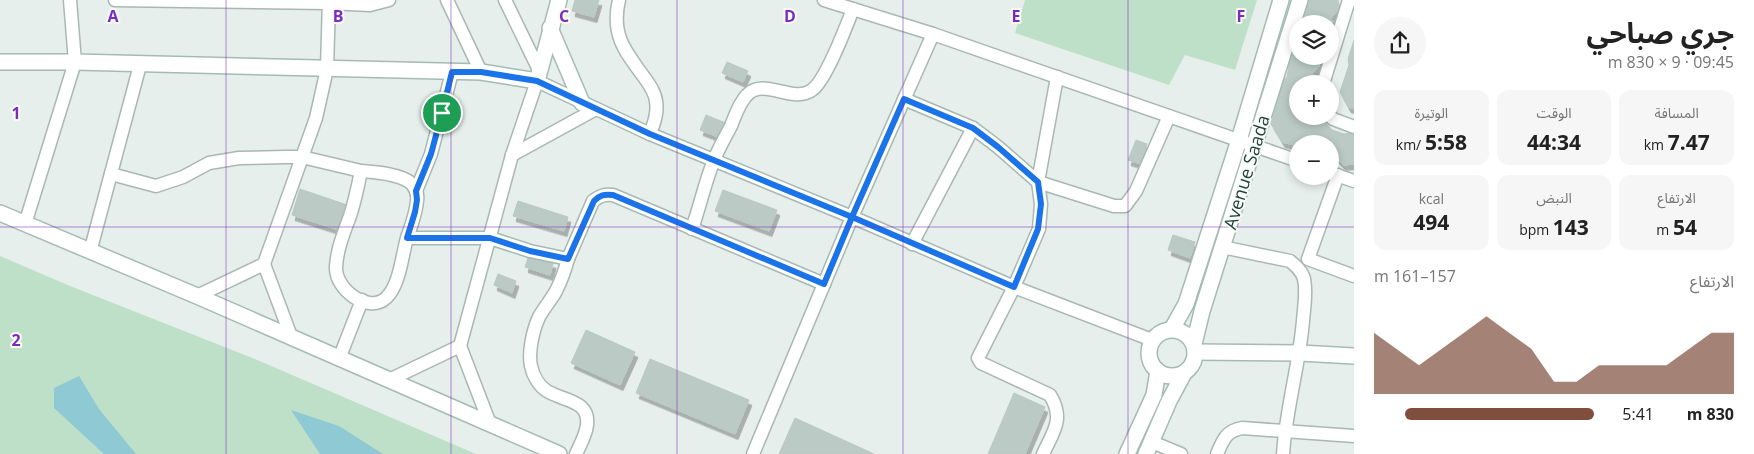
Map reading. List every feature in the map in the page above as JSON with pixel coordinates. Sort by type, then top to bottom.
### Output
[{"type":"street","points":[[26,224],[75,62],[70,0]]},
{"type":"street","points":[[115,0],[328,1],[370,5],[389,0]]},
{"type":"street","points":[[447,0],[481,72]]},
{"type":"street","points":[[504,0],[538,75]]},
{"type":"street","points":[[490,424],[460,346],[512,155],[538,75],[558,0]]},
{"type":"street","points":[[619,0],[616,12],[617,32],[628,56],[650,86],[656,99],[656,116],[650,134]]},
{"type":"street","points":[[824,0],[933,34],[1289,158]]},
{"type":"street","name":"Avenue Saada","points":[[1172,329],[1186,304],[1239,140],[1281,0]]},
{"type":"street","name":"Avenue Saada","points":[[1195,348],[1222,247],[1300,0]]},
{"type":"street","points":[[1325,75],[1350,0]]},
{"type":"street","points":[[292,338],[264,264],[316,118],[327,69],[328,1]]},
{"type":"street","points":[[692,229],[714,161],[747,94],[759,89],[792,95],[803,94],[812,90],[829,64],[853,9]]},
{"type":"street","points":[[550,28],[589,106]]},
{"type":"street","points":[[753,454],[852,217],[933,34]]},
{"type":"street","points":[[0,62],[75,62],[538,75],[589,106],[650,134],[852,217],[1014,287],[1152,340]]},
{"type":"street","points":[[90,252],[140,65]]},
{"type":"street","points":[[361,171],[356,196],[339,248],[336,267],[337,278],[348,293],[362,300],[378,302],[385,300],[391,292],[415,212],[416,191],[431,154],[452,72]]},
{"type":"street","points":[[1043,454],[1057,425],[1059,417],[1056,403],[1050,395],[981,363],[978,358],[1014,287],[1038,229],[1041,204],[1038,182],[1057,77]]},
{"type":"street","points":[[904,99],[973,128],[1038,182],[1114,206],[1125,206],[1136,191],[1169,116]]},
{"type":"street","points":[[512,155],[589,106]]},
{"type":"street","points":[[1339,121],[1354,127]]},
{"type":"street","points":[[912,244],[973,128]]},
{"type":"street","points":[[111,174],[156,186],[183,176],[209,163],[239,158],[302,156],[407,180],[416,191]]},
{"type":"street","points":[[1339,176],[1354,181]]},
{"type":"street","points":[[1298,268],[1308,259],[1331,185]]},
{"type":"street","points":[[576,454],[587,425],[586,414],[582,407],[548,391],[537,381],[531,365],[532,344],[539,318],[556,291],[594,201],[599,196],[613,195],[824,284]]},
{"type":"street","points":[[0,213],[197,296],[559,454]]},
{"type":"street","points":[[407,238],[490,238],[530,251],[568,259]]},
{"type":"street","points":[[1222,247],[1290,262],[1298,268],[1304,278],[1306,294],[1300,354],[1285,430],[1283,454]]},
{"type":"street","points":[[1308,259],[1354,276]]},
{"type":"street","points":[[197,296],[264,264]]},
{"type":"street","points":[[339,359],[362,300]]},
{"type":"street","points":[[1182,454],[1149,448],[1169,401],[1184,373],[1194,360],[1195,348],[1186,333],[1172,329],[1164,330],[1157,334],[1149,348],[1149,357],[1152,364],[1158,371],[1170,376],[1184,373]]},
{"type":"street","points":[[390,380],[460,346]]},
{"type":"street","points":[[1195,348],[1354,356]]},
{"type":"street","points":[[1127,454],[1154,395],[1158,371]]},
{"type":"street","points":[[1217,454],[1225,437],[1235,429],[1242,428],[1354,436]]},
{"type":"green space","points":[[1025,0],[1257,0],[1235,70],[1185,55],[1169,85],[1015,33]]},
{"type":"green space","points":[[0,256],[70,286],[255,359],[476,454],[0,454]]},
{"type":"water","points":[[79,376],[99,409],[136,454],[104,454],[54,408],[54,388]]},
{"type":"water","points":[[291,410],[339,426],[383,454],[320,454]]},
{"type":"building","points":[[575,0],[599,0],[594,17],[572,11]]},
{"type":"building","points":[[1307,0],[1338,0],[1340,9],[1334,15],[1326,15],[1307,8]]},
{"type":"building","points":[[1307,8],[1326,15],[1302,15],[1304,10],[1306,11]]},
{"type":"building","points":[[1354,40],[1354,66],[1349,65],[1348,59]]},
{"type":"building","points":[[1288,55],[1289,65],[1319,65],[1312,75],[1289,75],[1289,100],[1279,97],[1278,84],[1287,77]]},
{"type":"building","points":[[727,62],[748,71],[743,82],[722,73]]},
{"type":"building","points":[[1349,65],[1354,66],[1354,109],[1348,107],[1340,92]]},
{"type":"building","points":[[1279,97],[1289,100],[1289,125],[1313,125],[1310,135],[1289,135],[1289,144],[1282,142],[1271,124]]},
{"type":"building","points":[[706,115],[728,124],[723,139],[700,130]]},
{"type":"building","points":[[1313,125],[1328,125],[1332,130],[1344,134],[1354,132],[1354,164],[1343,165],[1339,161],[1339,135],[1310,135]]},
{"type":"building","points":[[1136,140],[1147,144],[1140,164],[1128,160]]},
{"type":"building","points":[[300,189],[347,205],[339,230],[292,215]]},
{"type":"building","points":[[723,190],[777,210],[769,231],[715,211]]},
{"type":"building","points":[[518,201],[568,217],[564,231],[513,216]]},
{"type":"building","points":[[1173,235],[1195,242],[1190,258],[1168,250]]},
{"type":"building","points":[[529,255],[553,263],[550,275],[525,267]]},
{"type":"building","points":[[498,274],[516,281],[512,293],[494,285]]},
{"type":"building","points":[[586,330],[635,352],[620,385],[571,363]]},
{"type":"building","points":[[650,359],[749,400],[735,434],[636,393]]},
{"type":"building","points":[[1014,393],[1045,407],[1025,454],[988,454]]},
{"type":"building","points":[[795,418],[874,454],[779,454]]},
{"type":"route","points":[[442,113],[431,154],[416,191],[415,212],[412,227],[407,238],[490,238],[530,251],[568,259],[594,201],[599,196],[606,194],[613,195],[824,284],[852,217],[1014,287],[1038,229],[1041,204],[1038,182],[973,128],[904,99],[852,217],[650,134],[537,81],[481,72],[452,72],[442,113]]}]
